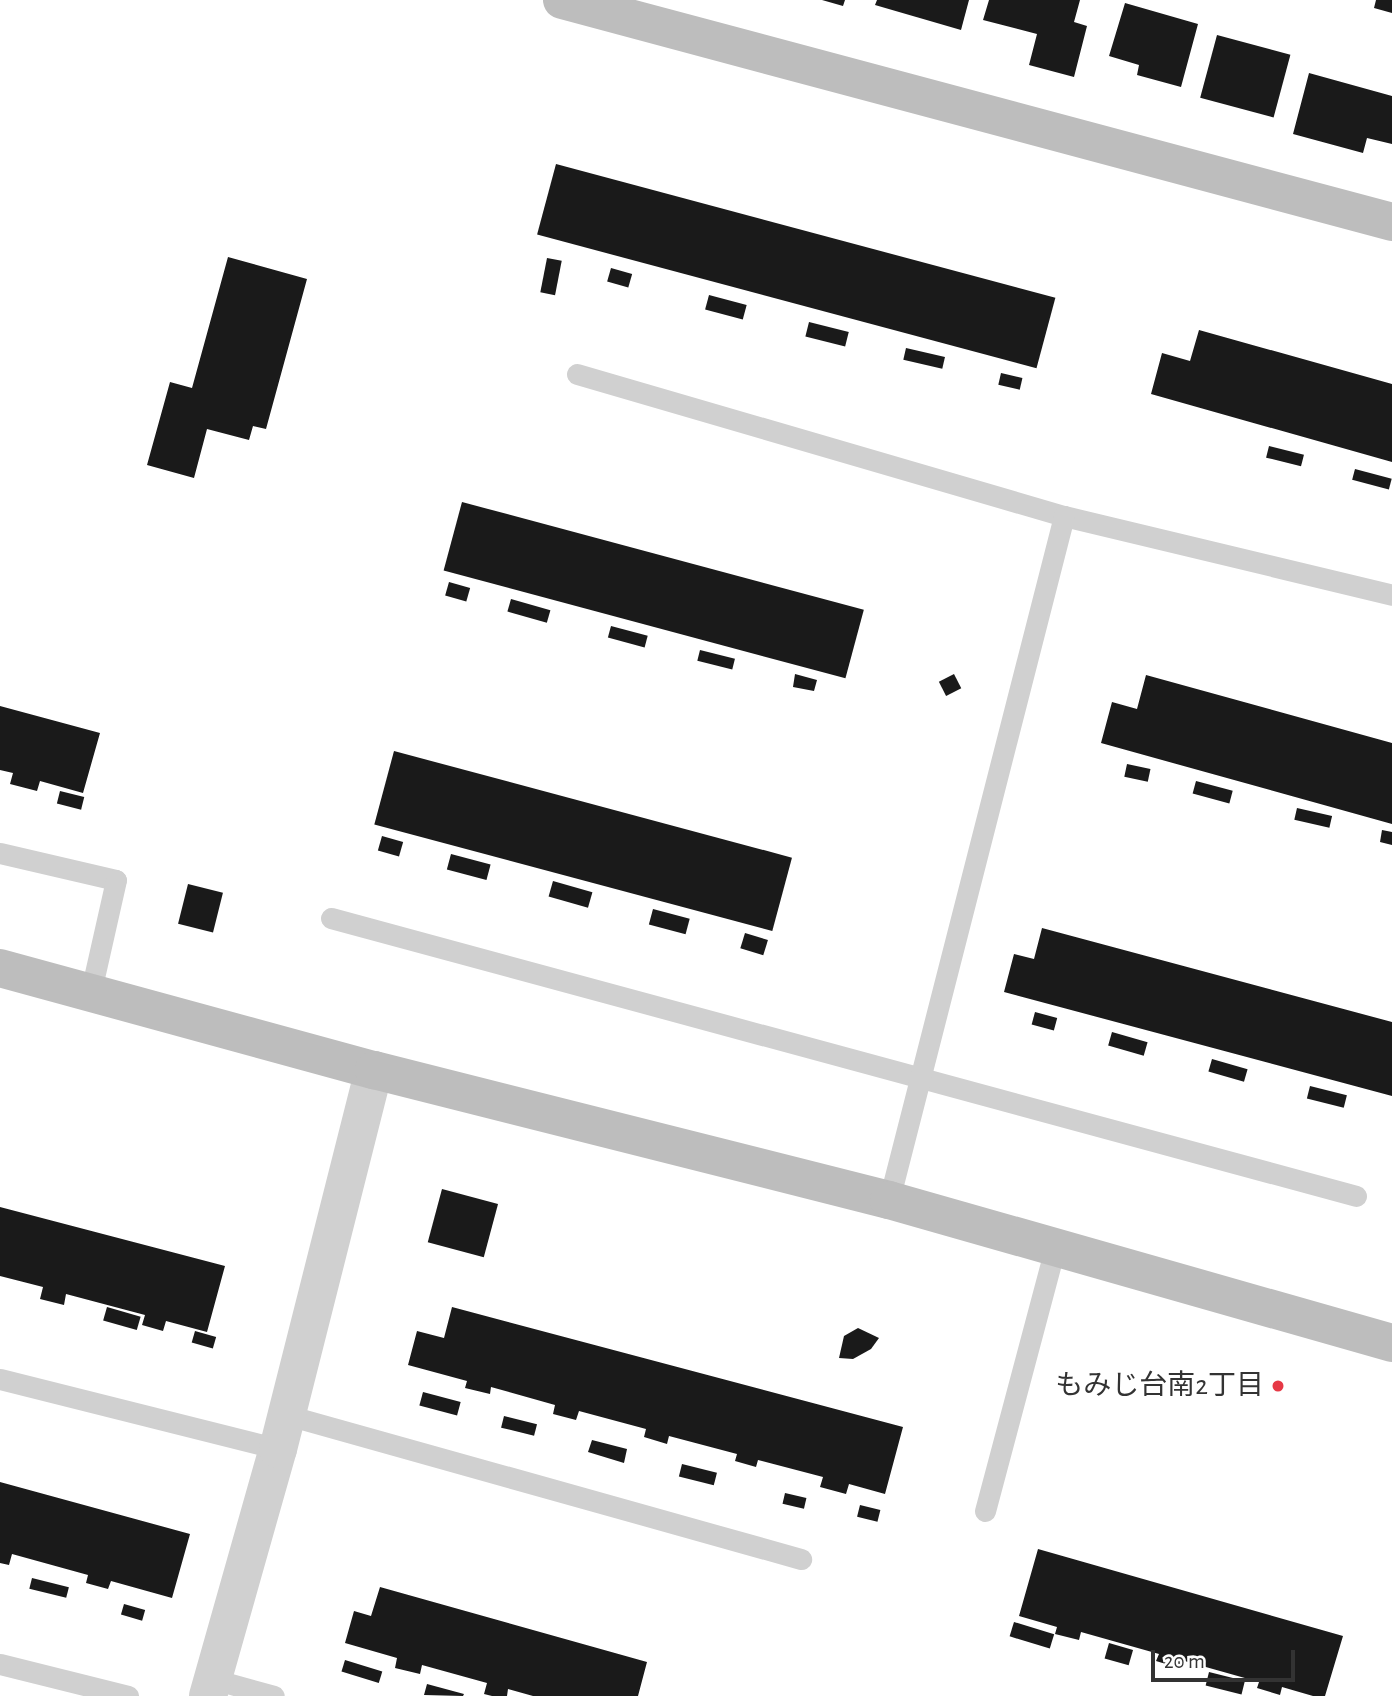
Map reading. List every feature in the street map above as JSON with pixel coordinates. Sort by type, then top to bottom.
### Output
[{"type":"street","points":[[562,0],[1392,222]]},
{"type":"street","points":[[0,968],[374,1070],[889,1200],[1392,1343]]},
{"type":"street","points":[[211,1687],[282,1432],[374,1070]]},
{"type":"lane","points":[[577,374],[1064,516],[1392,594]]},
{"type":"lane","points":[[889,1200],[1064,516]]},
{"type":"lane","points":[[0,853],[116,880],[90,991]]},
{"type":"lane","points":[[331,918],[1356,1196]]},
{"type":"lane","points":[[985,1511],[1055,1248]]},
{"type":"lane","points":[[0,1378],[282,1432],[801,1559]]},
{"type":"lane","points":[[0,1664],[128,1696]]},
{"type":"lane","points":[[211,1687],[274,1696]]},
{"type":"building","points":[[822,0],[845,0],[843,6]]},
{"type":"building","points":[[877,0],[969,0],[961,30],[875,5]]},
{"type":"building","points":[[989,0],[1080,0],[1074,22],[1087,26],[1074,77],[1029,65],[1037,34],[983,20]]},
{"type":"building","points":[[1376,0],[1392,0],[1392,13],[1374,8]]},
{"type":"building","points":[[1125,3],[1198,24],[1181,87],[1137,75],[1139,65],[1109,56]]},
{"type":"building","points":[[1217,35],[1290,55],[1274,117],[1200,98]]},
{"type":"building","points":[[1309,73],[1392,96],[1392,144],[1367,138],[1363,153],[1293,134]]},
{"type":"building","points":[[556,164],[1055,298],[1036,368],[537,235]]},
{"type":"building","points":[[228,257],[307,279],[266,429],[253,426],[249,440],[207,429],[194,478],[147,465],[170,382],[192,388]]},
{"type":"building","points":[[547,258],[562,261],[555,295],[540,292]]},
{"type":"building","points":[[611,268],[632,274],[628,288],[607,281]]},
{"type":"building","points":[[709,295],[747,305],[743,320],[705,309]]},
{"type":"building","points":[[809,322],[849,332],[845,346],[805,337]]},
{"type":"building","points":[[1199,330],[1392,384],[1392,462],[1151,394],[1162,353],[1190,361]]},
{"type":"building","points":[[906,348],[945,357],[942,369],[903,360]]},
{"type":"building","points":[[1001,373],[1022,378],[1020,390],[998,385]]},
{"type":"building","points":[[1269,446],[1304,455],[1301,466],[1266,458]]},
{"type":"building","points":[[1355,469],[1392,479],[1389,489],[1352,480]]},
{"type":"building","points":[[462,502],[864,610],[845,678],[444,571]]},
{"type":"building","points":[[449,582],[470,588],[466,602],[445,595]]},
{"type":"building","points":[[511,599],[550,610],[547,623],[507,611]]},
{"type":"building","points":[[611,626],[648,636],[645,647],[608,638]]},
{"type":"building","points":[[700,650],[735,659],[732,669],[697,661]]},
{"type":"building","points":[[795,674],[817,680],[814,691],[793,687]]},
{"type":"building","points":[[954,674],[961,688],[946,696],[939,682]]},
{"type":"building","points":[[1146,675],[1392,743],[1392,824],[1101,743],[1112,702],[1137,709]]},
{"type":"building","points":[[0,706],[100,733],[83,793],[40,781],[37,791],[10,784],[13,773],[0,770]]},
{"type":"building","points":[[394,751],[792,858],[772,931],[374,824]]},
{"type":"building","points":[[1127,764],[1150,769],[1148,782],[1124,777]]},
{"type":"building","points":[[1196,781],[1233,791],[1229,803],[1193,794]]},
{"type":"building","points":[[60,791],[84,797],[81,810],[57,804]]},
{"type":"building","points":[[1297,808],[1332,816],[1329,828],[1294,820]]},
{"type":"building","points":[[1382,830],[1392,832],[1392,845],[1380,842]]},
{"type":"building","points":[[382,836],[403,842],[399,856],[378,850]]},
{"type":"building","points":[[451,854],[491,865],[486,880],[447,869]]},
{"type":"building","points":[[553,881],[592,892],[588,908],[549,896]]},
{"type":"building","points":[[188,884],[223,893],[213,932],[178,924]]},
{"type":"building","points":[[653,909],[690,919],[686,934],[649,924]]},
{"type":"building","points":[[1042,928],[1392,1022],[1392,1096],[1004,992],[1014,954],[1034,959]]},
{"type":"building","points":[[745,933],[768,940],[763,955],[740,948]]},
{"type":"building","points":[[1035,1012],[1057,1018],[1054,1031],[1032,1025]]},
{"type":"building","points":[[1112,1032],[1148,1042],[1144,1056],[1108,1045]]},
{"type":"building","points":[[1212,1059],[1248,1069],[1244,1082],[1208,1071]]},
{"type":"building","points":[[1310,1086],[1347,1095],[1344,1108],[1307,1099]]},
{"type":"building","points":[[442,1189],[498,1204],[484,1257],[428,1242]]},
{"type":"building","points":[[0,1207],[225,1266],[207,1332],[166,1321],[163,1331],[142,1325],[145,1315],[66,1294],[64,1305],[40,1299],[43,1287],[0,1276]]},
{"type":"building","points":[[107,1307],[141,1317],[137,1330],[103,1320]]},
{"type":"building","points":[[452,1307],[903,1427],[885,1494],[849,1484],[846,1494],[820,1487],[823,1477],[758,1460],[756,1467],[735,1461],[737,1454],[669,1436],[667,1444],[644,1437],[646,1429],[579,1411],[576,1420],[553,1414],[555,1405],[491,1387],[490,1394],[465,1388],[467,1381],[408,1365],[417,1331],[444,1338]]},
{"type":"building","points":[[858,1328],[879,1338],[871,1349],[853,1359],[839,1358],[844,1336]]},
{"type":"building","points":[[195,1331],[216,1337],[213,1349],[192,1343]]},
{"type":"building","points":[[423,1392],[461,1402],[457,1416],[419,1406]]},
{"type":"building","points":[[504,1416],[537,1424],[534,1436],[501,1428]]},
{"type":"building","points":[[592,1440],[627,1449],[624,1463],[588,1452]]},
{"type":"building","points":[[682,1464],[717,1473],[714,1485],[679,1477]]},
{"type":"building","points":[[0,1482],[190,1534],[172,1598],[111,1581],[108,1589],[86,1583],[88,1575],[12,1554],[9,1565],[0,1563]]},
{"type":"building","points":[[785,1493],[806,1498],[804,1509],[783,1504]]},
{"type":"building","points":[[860,1505],[880,1510],[877,1522],[857,1517]]},
{"type":"building","points":[[1038,1549],[1343,1636],[1325,1696],[1313,1696],[1282,1687],[1280,1695],[1257,1688],[1259,1682],[1181,1660],[1179,1668],[1156,1661],[1159,1654],[1081,1632],[1079,1640],[1055,1634],[1057,1627],[1019,1616]]},
{"type":"building","points":[[32,1578],[69,1587],[66,1598],[29,1589]]},
{"type":"building","points":[[380,1587],[647,1662],[638,1696],[533,1696],[508,1689],[507,1696],[492,1696],[484,1694],[487,1683],[422,1665],[420,1674],[395,1668],[397,1658],[345,1643],[354,1611],[371,1616]]},
{"type":"building","points":[[124,1604],[145,1610],[142,1621],[121,1615]]},
{"type":"building","points":[[1014,1622],[1054,1634],[1050,1649],[1010,1636]]},
{"type":"building","points":[[1109,1643],[1133,1650],[1129,1665],[1105,1658]]},
{"type":"building","points":[[345,1660],[382,1671],[379,1683],[341,1671]]},
{"type":"building","points":[[1209,1672],[1245,1681],[1242,1695],[1206,1686]]},
{"type":"building","points":[[427,1684],[464,1694],[424,1695]]},
{"type":"place","name":"もみじ台南2丁目","points":[[1278,1386]]}]
